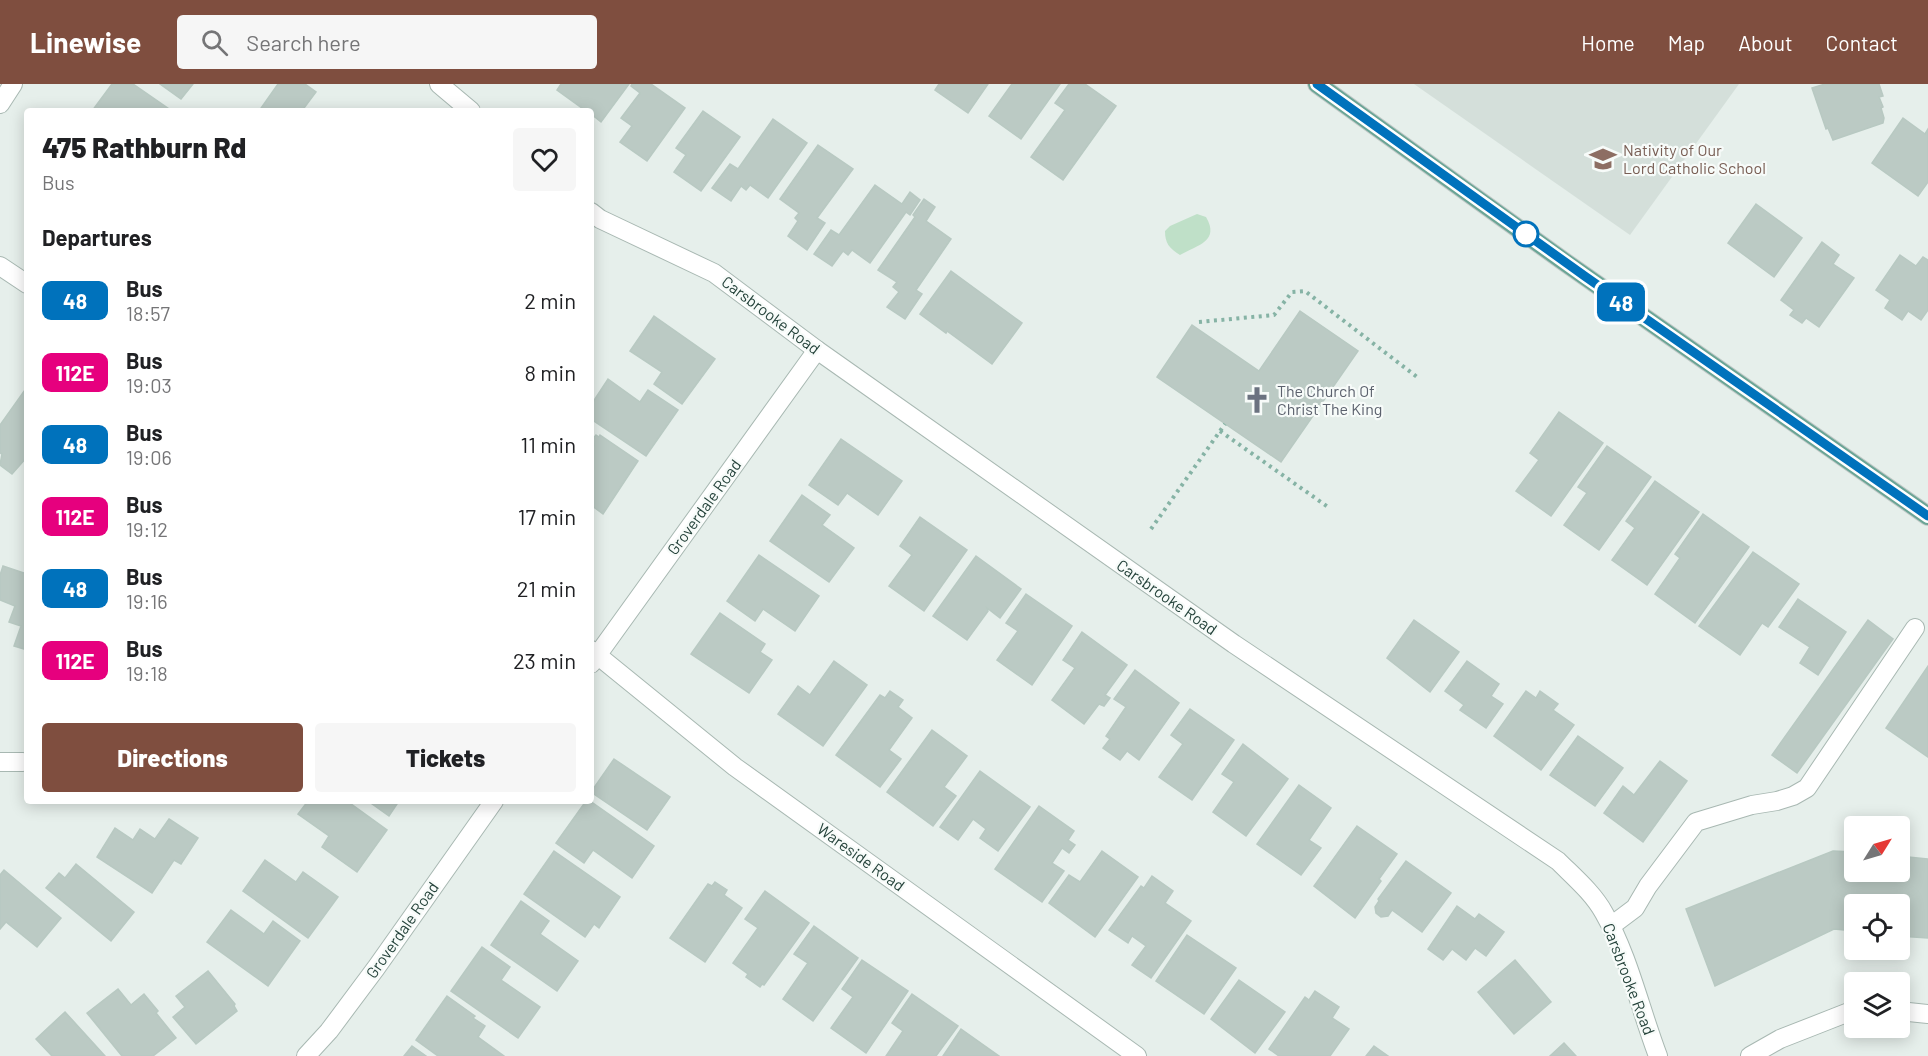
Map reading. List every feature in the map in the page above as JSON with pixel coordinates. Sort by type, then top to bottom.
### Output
[{"type":"main road","points":[[1317,84],[1586,277],[1928,516]]},
{"type":"street","points":[[0,104],[13,84]]},
{"type":"street","points":[[439,84],[467,108]]},
{"type":"street","name":"Carsbrooke Road","points":[[594,214],[714,273],[817,350],[1234,644],[1558,861],[1584,886],[1604,911],[1620,947],[1658,1056]]},
{"type":"street","points":[[0,266],[24,282]]},
{"type":"street","name":"Groverdale Road","points":[[594,655],[817,350]]},
{"type":"street","points":[[1611,926],[1635,908],[1648,886],[1696,822],[1752,805],[1777,801],[1807,788],[1915,628]]},
{"type":"street","name":"Wareside Road","points":[[594,657],[735,767],[1137,1056]]},
{"type":"street","points":[[0,762],[23,762]]},
{"type":"street","name":"Groverdale Road","points":[[306,1056],[363,986],[492,804]]},
{"type":"street","points":[[1910,1012],[1928,1014]]},
{"type":"street","points":[[1749,1056],[1780,1039],[1844,1014]]},
{"type":"path","points":[[1199,322],[1274,315],[1292,292],[1305,291],[1417,376]]},
{"type":"path","points":[[1151,529],[1225,424]]},
{"type":"path","points":[[1220,431],[1328,507]]},
{"type":"shaded area","name":"Nativity of Our Lord Catholic School","points":[[1414,84],[1739,84],[1630,235]]},
{"type":"green space","points":[[1197,214],[1206,217],[1210,225],[1209,237],[1200,245],[1180,255],[1168,245],[1165,231],[1170,226]]},
{"type":"building","points":[[112,84],[133,84],[168,108],[94,108]]},
{"type":"building","points":[[160,84],[193,84],[181,99]]},
{"type":"building","points":[[278,84],[305,84],[316,92],[304,108],[261,108]]},
{"type":"building","points":[[561,84],[629,84],[601,122],[594,116],[594,108],[582,108],[557,90]]},
{"type":"building","points":[[632,84],[651,84],[685,108],[647,161],[620,142],[632,126],[621,118],[640,93],[631,86]]},
{"type":"building","points":[[939,84],[988,84],[968,113],[935,90]]},
{"type":"building","points":[[1012,84],[1060,84],[1021,139],[989,116]]},
{"type":"building","points":[[1069,84],[1085,84],[1116,106],[1063,180],[1031,157],[1065,110],[1055,103]]},
{"type":"building","points":[[1825,84],[1879,84],[1883,96],[1879,97],[1883,107],[1881,108],[1883,123],[1833,140],[1828,128],[1826,129],[1812,88]]},
{"type":"building","points":[[703,111],[740,137],[701,191],[674,172],[686,155],[676,148]]},
{"type":"building","points":[[1903,118],[1925,134],[1928,129],[1928,182],[1918,196],[1872,163]]},
{"type":"building","points":[[773,119],[807,143],[768,198],[750,185],[746,190],[741,186],[731,201],[712,188],[730,164],[738,169]]},
{"type":"building","points":[[818,145],[853,169],[817,218],[825,223],[807,250],[788,236],[798,221],[795,218],[799,213],[780,199]]},
{"type":"building","points":[[875,185],[902,204],[910,192],[920,200],[910,215],[906,212],[870,263],[852,250],[848,255],[843,251],[832,266],[814,254],[831,230],[839,235]]},
{"type":"building","points":[[924,199],[935,207],[926,221],[951,239],[916,290],[922,294],[905,319],[887,307],[899,292],[893,287],[897,282],[878,270],[915,217],[913,215]]},
{"type":"building","points":[[1756,204],[1802,238],[1774,277],[1728,243]]},
{"type":"building","points":[[1822,242],[1839,255],[1833,264],[1854,278],[1819,327],[1806,318],[1802,323],[1790,315],[1794,310],[1781,300]]},
{"type":"building","points":[[1900,255],[1916,266],[1923,257],[1928,260],[1928,310],[1921,320],[1908,311],[1902,320],[1885,308],[1890,300],[1876,290]]},
{"type":"building","points":[[951,271],[1022,323],[992,364],[920,314]]},
{"type":"building","name":"The Church Of Christ The King","points":[[1300,311],[1358,351],[1281,462],[1157,377],[1192,325],[1259,371]]},
{"type":"building","points":[[654,316],[715,359],[682,404],[654,384],[662,372],[630,351]]},
{"type":"building","points":[[608,379],[640,402],[648,390],[678,410],[646,456],[594,421],[594,400]]},
{"type":"building","points":[[24,391],[24,460],[12,474],[0,465],[2,454],[0,453],[0,425]]},
{"type":"building","points":[[1559,412],[1603,443],[1551,516],[1516,491],[1539,460],[1530,453]]},
{"type":"building","points":[[600,435],[638,461],[603,514],[594,507],[594,437]]},
{"type":"building","points":[[841,439],[902,481],[878,515],[847,493],[838,505],[809,485]]},
{"type":"building","points":[[1607,446],[1651,477],[1599,550],[1564,525],[1587,493],[1578,487]]},
{"type":"building","points":[[1655,481],[1699,512],[1647,585],[1612,560],[1635,528],[1626,521]]},
{"type":"building","points":[[802,495],[830,515],[822,525],[854,548],[829,582],[770,541]]},
{"type":"building","points":[[1703,514],[1749,547],[1695,623],[1655,594],[1680,558],[1675,554]]},
{"type":"building","points":[[920,517],[967,550],[924,611],[889,586],[912,555],[900,546]]},
{"type":"building","points":[[1753,552],[1799,584],[1768,627],[1762,623],[1740,655],[1699,626]]},
{"type":"building","points":[[759,555],[819,596],[795,631],[763,609],[755,621],[727,601]]},
{"type":"building","points":[[976,556],[1021,589],[1000,618],[987,608],[988,611],[967,640],[933,616]]},
{"type":"building","points":[[3,566],[24,573],[24,649],[14,646],[21,626],[9,622],[15,606],[0,600],[0,575]]},
{"type":"building","points":[[1026,594],[1072,626],[1032,685],[997,660],[1018,631],[1006,623]]},
{"type":"building","points":[[1798,599],[1846,632],[1818,675],[1800,663],[1810,647],[1779,627]]},
{"type":"building","points":[[720,613],[765,644],[760,652],[772,660],[749,693],[691,654]]},
{"type":"building","points":[[1414,620],[1459,652],[1430,692],[1387,658]]},
{"type":"building","points":[[1868,620],[1893,639],[1797,773],[1772,755]]},
{"type":"building","points":[[1082,632],[1127,665],[1105,695],[1110,698],[1104,706],[1099,704],[1084,724],[1052,700],[1075,668],[1063,660]]},
{"type":"building","points":[[834,661],[867,685],[823,746],[778,714],[798,686],[810,695]]},
{"type":"building","points":[[1467,661],[1499,684],[1491,696],[1503,704],[1486,728],[1460,710],[1464,705],[1445,691]]},
{"type":"building","points":[[1928,666],[1928,757],[1886,728]]},
{"type":"building","points":[[1135,670],[1179,703],[1139,760],[1127,751],[1120,760],[1103,748],[1110,739],[1106,736],[1126,707],[1114,699]]},
{"type":"building","points":[[890,691],[903,700],[898,707],[912,718],[889,750],[901,759],[880,787],[836,755],[880,695],[885,698]]},
{"type":"building","points":[[1526,691],[1536,698],[1540,691],[1558,704],[1553,710],[1574,725],[1541,770],[1494,736]]},
{"type":"building","points":[[1190,709],[1234,740],[1192,800],[1159,777],[1183,744],[1171,735]]},
{"type":"building","points":[[932,730],[967,756],[944,787],[956,796],[933,826],[887,792]]},
{"type":"building","points":[[1578,736],[1623,768],[1595,806],[1550,775]]},
{"type":"building","points":[[1243,744],[1288,779],[1246,836],[1213,812],[1234,782],[1222,774]]},
{"type":"building","points":[[614,759],[670,797],[647,830],[594,794],[594,788]]},
{"type":"building","points":[[1660,761],[1687,781],[1643,842],[1604,813],[1623,786],[1634,795]]},
{"type":"building","points":[[980,771],[1030,807],[998,851],[980,838],[986,829],[973,819],[958,840],[940,827]]},
{"type":"building","points":[[1299,785],[1331,808],[1309,840],[1321,848],[1301,875],[1257,844]]},
{"type":"building","points":[[306,804],[351,804],[387,830],[357,872],[322,847],[329,836],[298,814]]},
{"type":"building","points":[[372,804],[397,804],[389,816]]},
{"type":"building","points":[[584,804],[594,804],[654,846],[632,878],[593,850],[584,863],[556,843]]},
{"type":"building","points":[[1039,806],[1074,831],[1068,840],[1075,845],[1069,853],[1062,848],[1052,863],[1064,871],[1042,902],[995,869]]},
{"type":"building","points":[[169,819],[198,838],[181,864],[174,860],[152,893],[97,857],[115,828],[133,840],[140,829],[155,839]]},
{"type":"building","points":[[1357,826],[1397,854],[1355,918],[1314,886]]},
{"type":"building","points":[[554,851],[620,897],[599,928],[594,924],[585,937],[524,894]]},
{"type":"building","points":[[1102,851],[1138,877],[1095,937],[1049,903],[1069,875],[1080,882]]},
{"type":"building","points":[[1833,851],[1844,852],[1844,882],[1910,882],[1910,857],[1928,859],[1928,938],[1910,937],[1910,894],[1844,894],[1844,930],[1834,929],[1715,986],[1686,909]]},
{"type":"building","points":[[265,860],[296,882],[303,872],[338,897],[308,938],[243,891]]},
{"type":"building","points":[[1406,861],[1451,893],[1422,932],[1392,910],[1388,916],[1381,917],[1376,913],[1375,907],[1378,899]]},
{"type":"building","points":[[76,864],[134,912],[111,941],[46,888],[59,873],[65,878]]},
{"type":"building","points":[[4,870],[61,918],[37,947],[6,922],[0,929],[0,875]]},
{"type":"building","points":[[1152,876],[1173,891],[1165,903],[1191,921],[1151,978],[1132,965],[1146,946],[1132,936],[1128,943],[1109,930],[1141,886],[1144,888]]},
{"type":"building","points":[[715,882],[727,890],[724,895],[742,908],[705,962],[670,938],[708,884],[712,886]]},
{"type":"building","points":[[765,891],[809,923],[764,985],[760,987],[746,977],[748,974],[733,963],[758,928],[745,919]]},
{"type":"building","points":[[521,901],[549,921],[540,934],[578,961],[557,991],[491,945]]},
{"type":"building","points":[[1457,906],[1475,919],[1479,914],[1504,932],[1486,956],[1475,948],[1466,960],[1452,949],[1443,960],[1428,949]]},
{"type":"building","points":[[231,910],[264,934],[273,921],[300,941],[268,986],[207,942]]},
{"type":"building","points":[[814,926],[858,958],[813,1021],[783,999],[808,963],[794,954]]},
{"type":"building","points":[[1187,935],[1236,968],[1204,1014],[1156,981]]},
{"type":"building","points":[[482,947],[510,967],[501,980],[540,1007],[518,1038],[451,991]]},
{"type":"building","points":[[862,960],[908,991],[866,1053],[831,1028],[853,997],[842,989]]},
{"type":"building","points":[[1515,960],[1551,1002],[1514,1034],[1478,992]]},
{"type":"building","points":[[208,971],[235,1004],[237,1011],[196,1044],[173,1017],[185,1007],[176,996]]},
{"type":"building","points":[[1239,980],[1285,1012],[1255,1053],[1211,1019]]},
{"type":"building","points":[[118,989],[131,1005],[144,994],[176,1038],[153,1056],[122,1056],[87,1013]]},
{"type":"building","points":[[1315,991],[1339,1007],[1332,1018],[1349,1029],[1330,1056],[1279,1056],[1269,1049],[1305,997],[1309,1000]]},
{"type":"building","points":[[912,994],[958,1026],[936,1056],[886,1056],[903,1031],[892,1023]]},
{"type":"building","points":[[447,996],[485,1026],[478,1037],[504,1056],[438,1056],[416,1040]]},
{"type":"building","points":[[65,1012],[105,1056],[52,1056],[36,1039]]},
{"type":"building","points":[[961,1029],[999,1056],[943,1056]]},
{"type":"building","points":[[1564,1043],[1576,1056],[1550,1056]]},
{"type":"building","points":[[412,1046],[426,1056],[404,1056]]},
{"type":"building","points":[[1374,1046],[1388,1056],[1366,1056]]},
{"type":"bus line","name":"48","points":[[1317,84],[1586,277],[1928,516]]},
{"type":"place","name":"Nativity of Our Lord Catholic School","points":[[1603,159]]},
{"type":"place","name":"The Church Of Christ The King","points":[[1257,400]]}]
